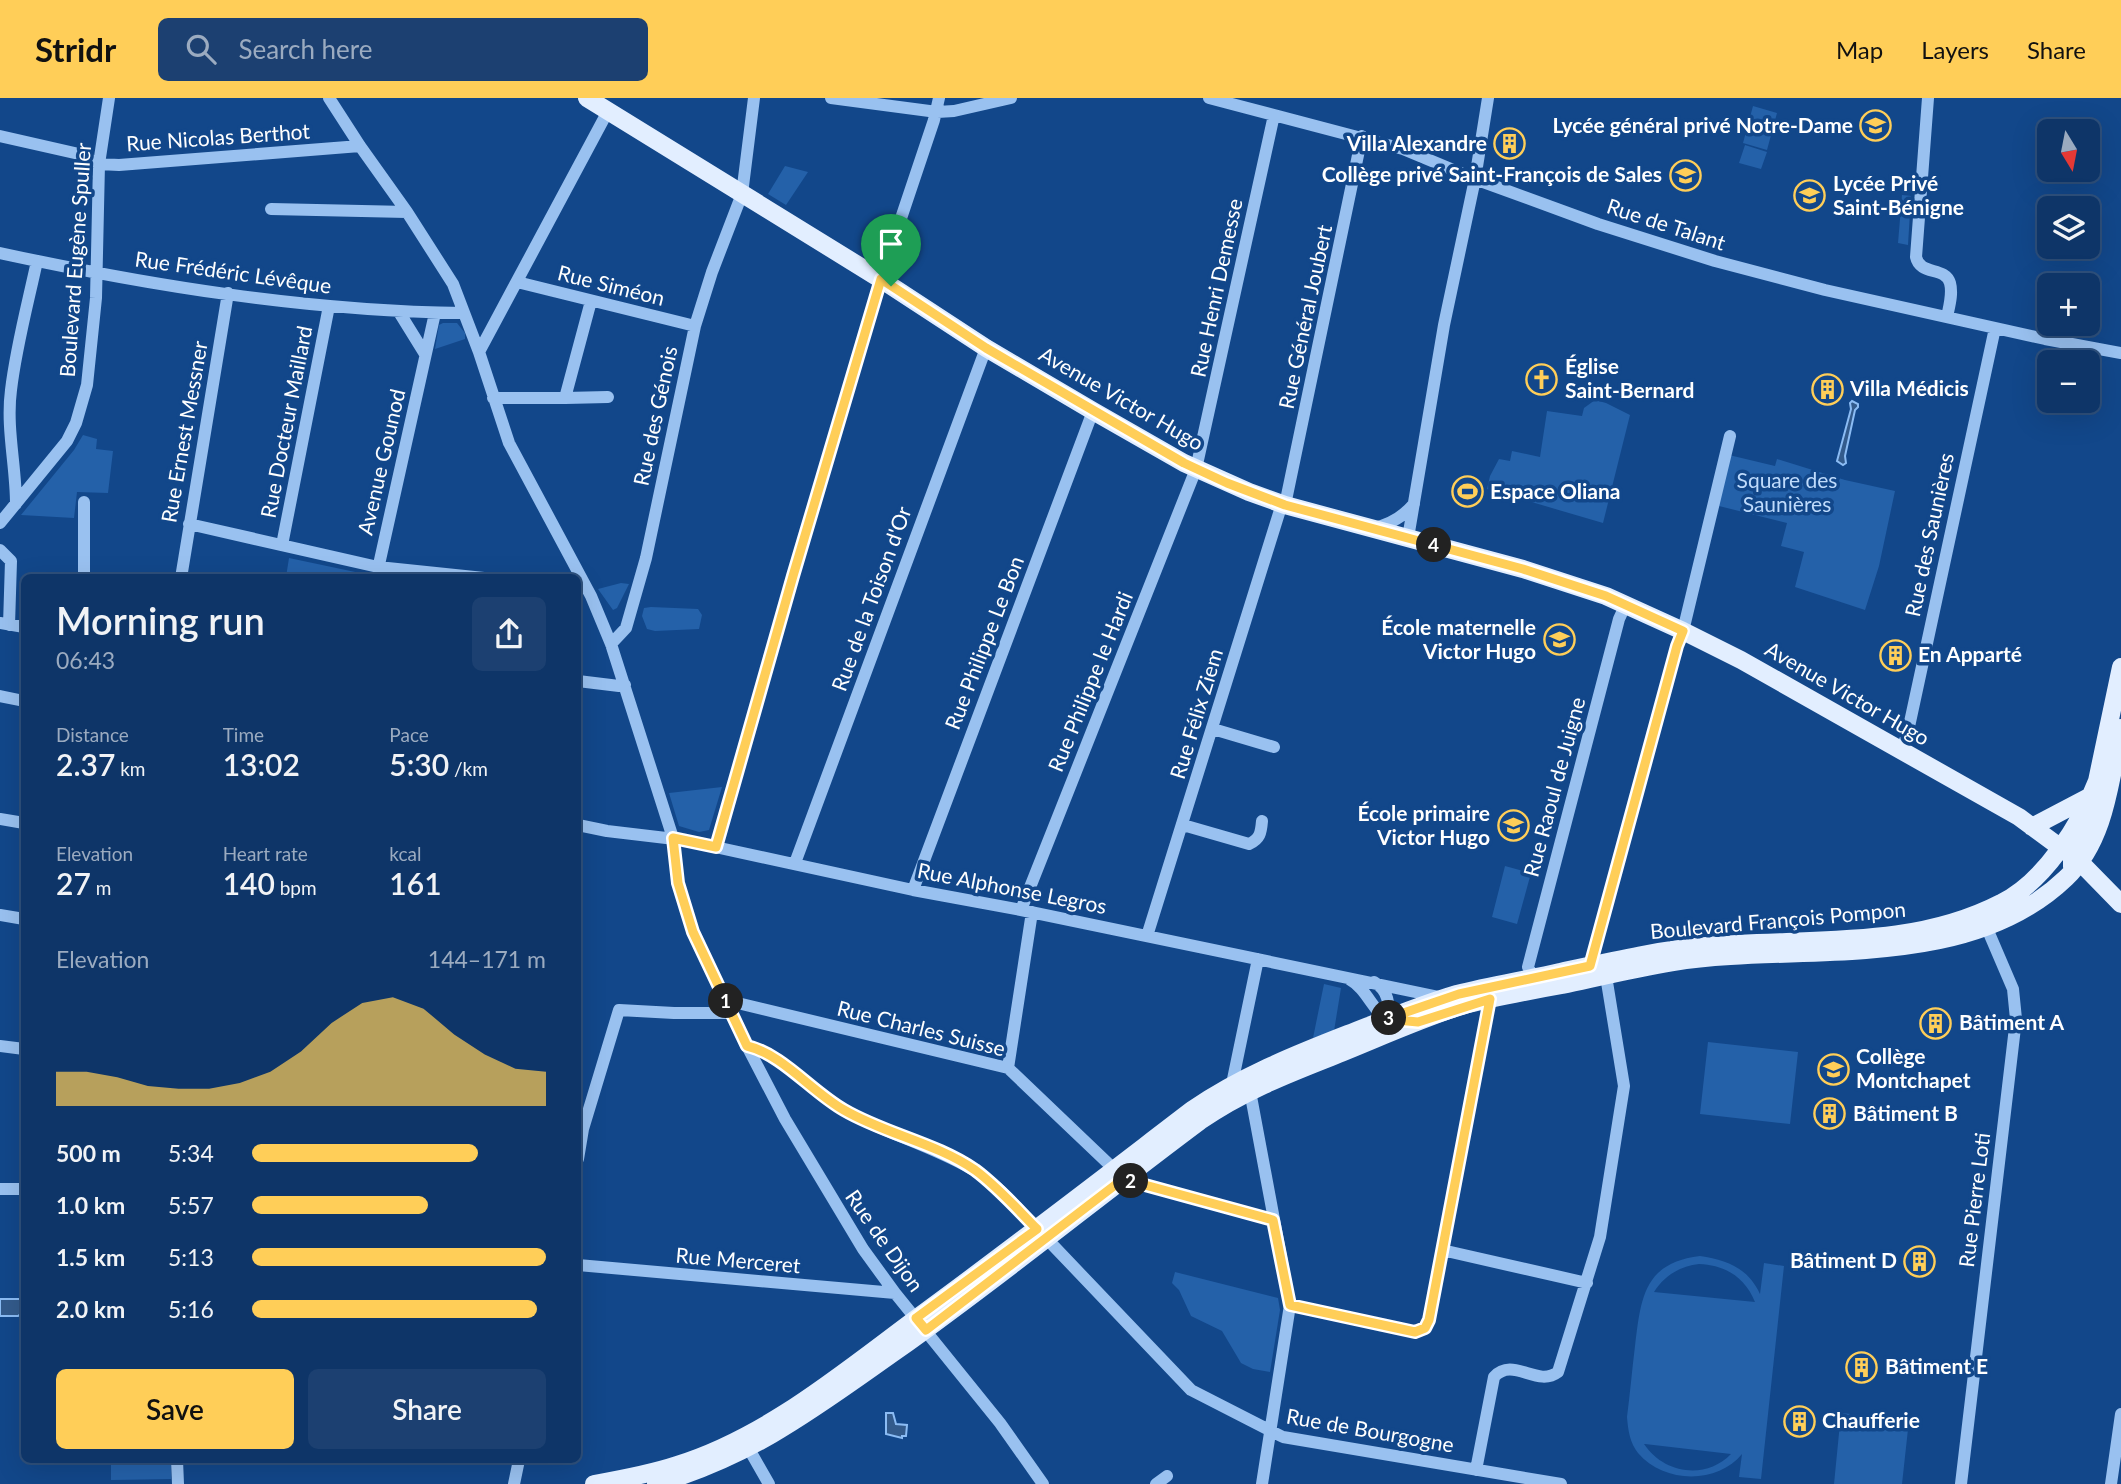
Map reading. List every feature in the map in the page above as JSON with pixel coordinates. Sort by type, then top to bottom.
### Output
[{"type":"main road","name":"Avenue Victor Hugo","points":[[587,98],[881,279],[986,348],[1196,469],[1285,505],[1523,569],[1606,596],[1683,631],[1741,660],[1901,749],[2032,827],[2121,909]]},
{"type":"main road","points":[[2067,859],[2094,789],[2121,667]]},
{"type":"main road","points":[[2067,859],[2094,841],[2103,813],[2121,729]]},
{"type":"main road","points":[[2032,827],[2094,789]]},
{"type":"main road","name":"Avenue Victor Hugo","points":[[1987,801],[2020,831],[2067,859]]},
{"type":"main road","name":"Boulevard François Pompon","points":[[921,1324],[1118,1174],[1192,1110],[1232,1084],[1284,1059],[1444,998],[1590,966],[1698,947],[1879,937],[1932,929],[2002,903],[2039,875],[2067,859]]},
{"type":"main road","name":"Boulevard François Pompon","points":[[1118,1174],[1218,1108],[1250,1091],[1418,1022],[1490,999],[1673,962],[1907,947],[1986,926],[2004,918],[2050,880],[2067,859]]},
{"type":"main road","points":[[2067,859],[2121,904]]},
{"type":"main road","points":[[1291,1073],[1325,1052],[1370,1035],[1378,1030],[1386,1019],[1418,1022]]},
{"type":"main road","points":[[656,1484],[714,1465],[749,1449],[812,1410],[921,1324]]},
{"type":"main road","points":[[594,1484],[679,1465],[740,1439],[921,1324]]},
{"type":"street","name":"Boulevard Eugène Spuller","points":[[0,523],[67,442],[76,423],[87,385],[96,298],[99,164],[109,98]]},
{"type":"street","name":"Rue de Dijon","points":[[329,98],[453,284],[509,443],[575,574]]},
{"type":"street","name":"Rue des Génois","points":[[611,644],[626,628],[646,558],[695,326],[742,194],[754,98]]},
{"type":"street","points":[[831,98],[937,113],[1011,98]]},
{"type":"street","points":[[716,847],[881,279],[937,113],[939,98]]},
{"type":"street","name":"Rue de Talant","points":[[1209,98],[1246,103],[1274,116],[1362,136],[1421,155],[1475,179],[1598,224],[1704,258],[1825,290],[2121,353]]},
{"type":"street","points":[[1408,538],[1444,325],[1475,179],[1488,98]]},
{"type":"street","points":[[1928,98],[1917,260],[1923,268],[1948,278],[1951,291],[1947,317]]},
{"type":"street","points":[[479,352],[608,111]]},
{"type":"street","name":"Rue Henri Demesse","points":[[1196,469],[1274,116]]},
{"type":"street","name":"Rue Nicolas Berthot","points":[[0,136],[79,154],[99,164],[119,165],[360,146]]},
{"type":"street","name":"Rue Général Joubert","points":[[1285,505],[1362,136]]},
{"type":"street","points":[[271,209],[407,212]]},
{"type":"street","name":"Rue Frédéric Lévêque","points":[[0,253],[96,274],[228,293],[399,312],[464,313]]},
{"type":"street","points":[[16,504],[16,478],[11,458],[11,391],[37,261]]},
{"type":"street","name":"Rue Siméon","points":[[517,282],[695,326]]},
{"type":"street","name":"Rue Ernest Messner","points":[[182,574],[228,293]]},
{"type":"street","points":[[565,398],[591,301]]},
{"type":"street","name":"Rue Docteur Maillard","points":[[282,545],[329,306]]},
{"type":"street","points":[[399,312],[425,354]]},
{"type":"street","name":"Avenue Gounod","points":[[377,572],[435,313]]},
{"type":"street","name":"Rue des Saunières","points":[[1901,749],[1907,736],[1995,328]]},
{"type":"street","name":"Rue de la Toison d'Or","points":[[795,863],[986,348]]},
{"type":"street","points":[[493,398],[608,397]]},
{"type":"street","name":"Rue Philippe Le Bon","points":[[913,890],[1093,411]]},
{"type":"street","points":[[1590,966],[1673,659],[1683,631],[1730,436]]},
{"type":"street","name":"Rue Philippe le Hardi","points":[[1007,1068],[1027,911],[1196,469]]},
{"type":"street","points":[[84,502],[84,574]]},
{"type":"street","points":[[1374,528],[1396,520],[1414,503]]},
{"type":"street","name":"Rue Félix Ziem","points":[[1147,936],[1280,510],[1285,505]]},
{"type":"street","points":[[189,524],[282,545],[377,572],[413,574]]},
{"type":"street","points":[[0,550],[11,561],[4,624]]},
{"type":"street","name":"Rue de Dijon","points":[[582,587],[611,644],[625,685],[673,838],[678,883],[693,932],[747,1046],[785,1119],[838,1209],[895,1293],[1000,1423],[1043,1484]]},
{"type":"street","name":"Rue Raoul de Juigne","points":[[1534,978],[1528,968],[1619,619],[1625,606]]},
{"type":"street","points":[[581,681],[625,685]]},
{"type":"street","points":[[0,696],[21,700]]},
{"type":"street","points":[[1213,729],[1275,747]]},
{"type":"street","points":[[0,819],[21,822]]},
{"type":"street","points":[[1183,825],[1249,844],[1261,834],[1262,821]]},
{"type":"street","name":"Rue Alphonse Legros","points":[[581,826],[673,838],[913,890],[1027,911],[1444,998]]},
{"type":"street","points":[[0,915],[21,918]]},
{"type":"street","name":"Rue Pierre Loti","points":[[1961,1484],[2016,1018],[2013,989],[1986,926]]},
{"type":"street","points":[[1232,1084],[1258,958]]},
{"type":"street","name":"Rue Alphonse Legros","points":[[1343,976],[1355,982],[1386,1019]]},
{"type":"street","points":[[1476,1470],[1494,1377],[1509,1368],[1544,1377],[1558,1372],[1601,1237],[1624,1086],[1606,976]]},
{"type":"street","points":[[1373,982],[1380,985],[1389,1003],[1386,1019]]},
{"type":"street","points":[[1353,1032],[1365,1014],[1368,995]]},
{"type":"street","points":[[1290,1305],[1415,1332],[1425,1328],[1443,1250],[1490,999]]},
{"type":"street","name":"Rue Charles Suisse","points":[[725,1000],[1007,1068],[1118,1174],[1273,1220]]},
{"type":"street","points":[[581,1141],[619,1010],[731,1013]]},
{"type":"street","points":[[0,1045],[21,1048]]},
{"type":"street","name":"Rue de Bourgogne","points":[[747,1046],[769,1054],[820,1095],[844,1110],[973,1169],[997,1187],[1191,1390],[1283,1437],[1561,1484]]},
{"type":"street","points":[[1250,1091],[1290,1305],[1262,1484]]},
{"type":"street","points":[[0,1189],[21,1189]]},
{"type":"street","points":[[1443,1250],[1587,1283]]},
{"type":"street","name":"Rue Merceret","points":[[581,1265],[895,1293]]},
{"type":"street","points":[[2111,1484],[2118,1461],[2121,1414]]},
{"type":"street","points":[[749,1449],[769,1484]]},
{"type":"street","points":[[177,1463],[178,1484]]},
{"type":"street","points":[[514,1484],[518,1463]]},
{"type":"street","points":[[1156,1484],[1167,1476]]},
{"type":"street","name":"Rue de Bourgogne","points":[[1510,1476],[1531,1484]]},
{"type":"green space","points":[[1753,106],[1777,113],[1767,150],[1743,143]]},
{"type":"green space","points":[[1745,145],[1767,152],[1761,169],[1739,163]]},
{"type":"green space","points":[[785,166],[808,172],[786,205],[768,194]]},
{"type":"green space","points":[[1902,195],[1911,196],[1908,245],[1898,243]]},
{"type":"green space","points":[[457,323],[465,333],[465,339],[435,349],[439,325]]},
{"type":"green space","points":[[1595,400],[1630,415],[1603,523],[1487,489],[1499,459],[1510,461],[1512,451],[1540,457],[1547,411],[1582,416],[1584,408]]},
{"type":"green space","points":[[83,435],[97,439],[96,449],[113,451],[108,493],[77,492],[74,518],[21,515],[74,450]]},
{"type":"green space","name":"Square des Saunières","points":[[1729,455],[1775,466],[1777,459],[1845,480],[1895,491],[1879,566],[1865,610],[1795,587],[1804,552],[1781,546],[1787,523],[1715,505]]},
{"type":"green space","points":[[289,558],[361,574],[286,574]]},
{"type":"green space","points":[[621,583],[629,584],[617,608],[613,610],[598,589]]},
{"type":"green space","points":[[644,608],[698,609],[702,615],[699,629],[647,629],[642,616]]},
{"type":"green space","points":[[722,787],[709,830],[699,832],[679,826],[669,793]]},
{"type":"green space","points":[[1505,866],[1531,873],[1517,924],[1492,917]]},
{"type":"green space","points":[[1324,984],[1341,988],[1334,1031],[1313,1038]]},
{"type":"green space","points":[[1708,1042],[1798,1052],[1790,1124],[1700,1114]]},
{"type":"green space","points":[[1700,1256],[1728,1263],[1743,1272],[1760,1294],[1764,1263],[1784,1266],[1761,1479],[1739,1477],[1742,1454],[1719,1471],[1705,1475],[1676,1475],[1649,1463],[1638,1453],[1631,1441],[1627,1417],[1643,1298],[1656,1275],[1681,1260]],"holes":[[[1699,1264],[1717,1267],[1733,1274],[1746,1286],[1755,1302],[1654,1292],[1673,1273]],[[1645,1444],[1731,1454],[1710,1468],[1686,1470],[1663,1462]]]},
{"type":"green space","points":[[1175,1272],[1278,1298],[1280,1310],[1270,1372],[1253,1369],[1241,1363],[1222,1331],[1191,1316],[1179,1290],[1172,1283]]},
{"type":"green space","points":[[1841,1413],[1909,1420],[1902,1484],[1834,1484]]},
{"type":"green space","points":[[111,1463],[171,1463],[171,1479],[111,1480]]},
{"type":"shaded area","points":[[1852,401],[1858,404],[1858,407],[1855,410],[1845,456],[1846,463],[1843,465],[1837,461]]},
{"type":"shaded area","points":[[0,1299],[21,1299],[21,1314],[0,1316]]},
{"type":"shaded area","points":[[886,1413],[893,1413],[896,1424],[907,1425],[906,1436],[902,1438],[886,1434]]},
{"type":"place","name":"Lycée général privé Notre-Dame","points":[[1876,126]]},
{"type":"place","name":"Villa Alexandre","points":[[1510,144]]},
{"type":"place","name":"Collège privé Saint-François de Sales","points":[[1685,175]]},
{"type":"place","name":"Lycée Privé Saint-Bénigne","points":[[1810,196]]},
{"type":"place","name":"Église Saint-Bernard","points":[[1542,379]]},
{"type":"place","name":"Villa Médicis","points":[[1827,389]]},
{"type":"place","name":"Espace Oliana","points":[[1467,492]]},
{"type":"place","name":"École maternelle Victor Hugo","points":[[1559,640]]},
{"type":"place","name":"En Apparté","points":[[1895,655]]},
{"type":"place","name":"École primaire Victor Hugo","points":[[1513,826]]},
{"type":"place","name":"Bâtiment A","points":[[1936,1023]]},
{"type":"place","name":"Collège Montchapet","points":[[1833,1069]]},
{"type":"place","name":"Bâtiment B","points":[[1830,1114]]},
{"type":"place","name":"Bâtiment D","points":[[1920,1261]]},
{"type":"place","name":"Bâtiment E","points":[[1862,1367]]},
{"type":"place","name":"Chaufferie","points":[[1799,1421]]},
{"type":"route","points":[[881,279],[891,286],[986,348],[1184,463],[1227,483],[1285,505],[1523,569],[1606,596],[1683,631],[1590,966],[1489,986],[1444,998],[1386,1019],[1418,1022],[1490,999],[1429,1320],[1425,1328],[1415,1332],[1290,1305],[1273,1220],[1123,1179],[926,1330],[916,1318],[1037,1229],[997,1187],[973,1169],[866,1122],[820,1095],[769,1054],[747,1046],[693,932],[678,883],[673,838],[716,847],[881,279]]}]
